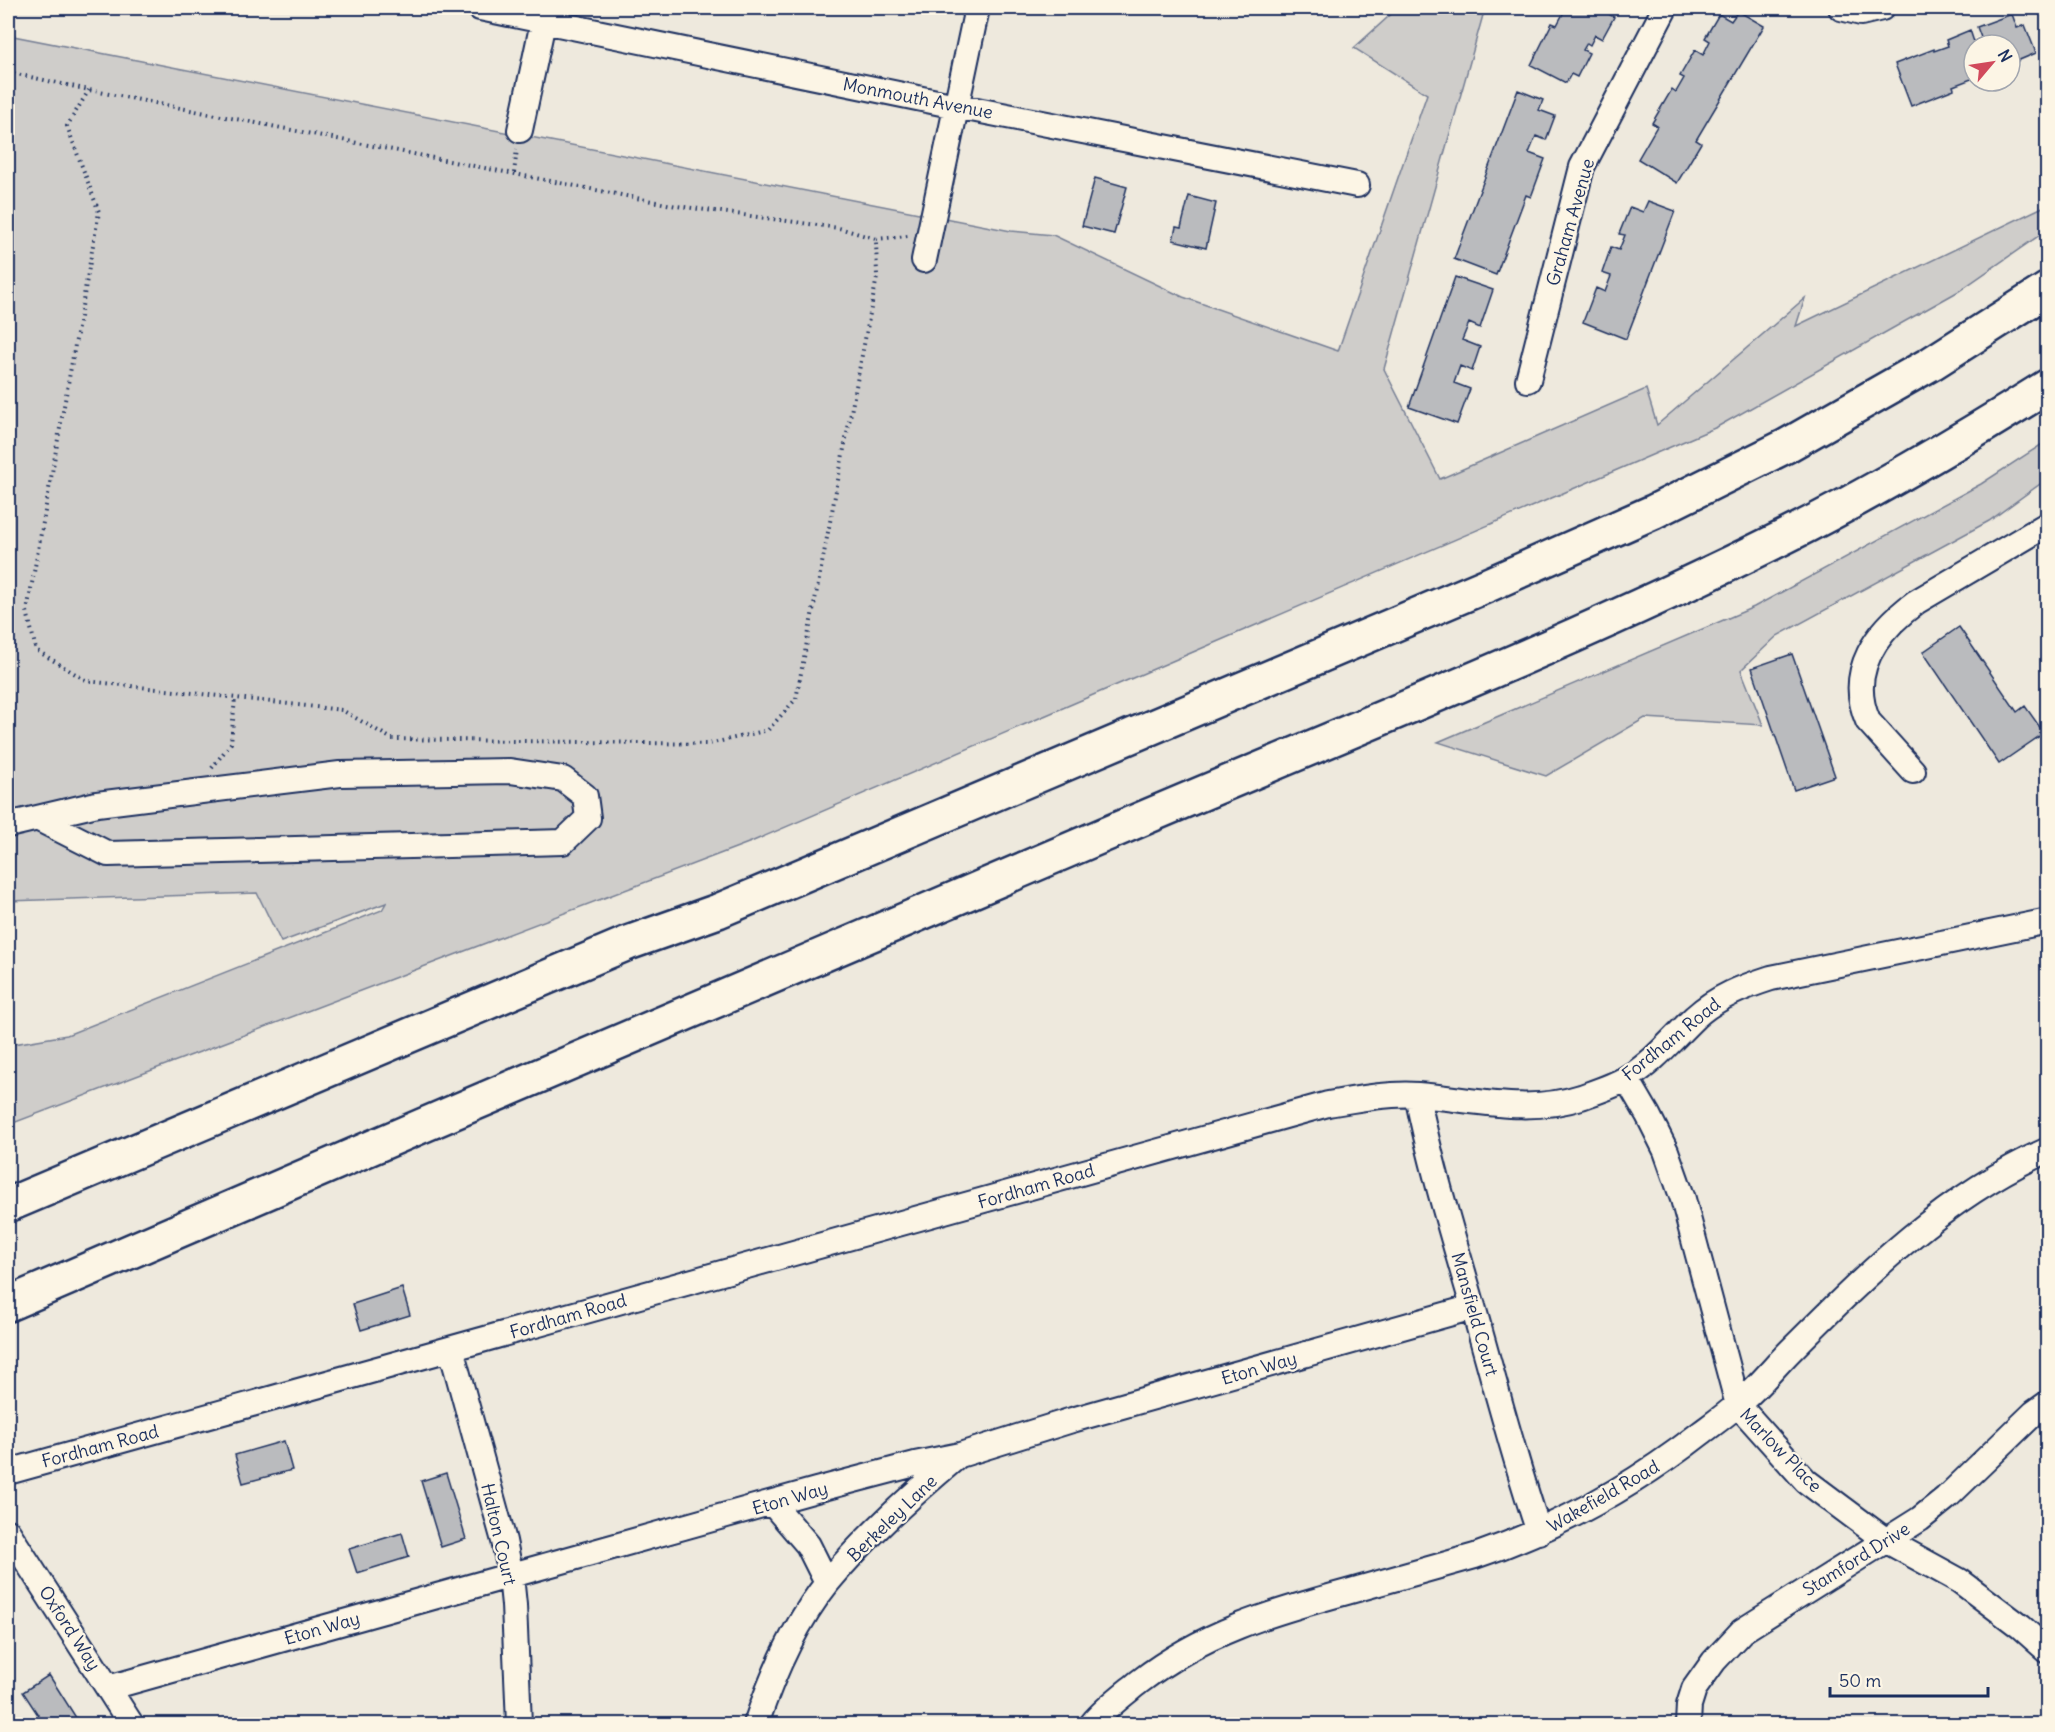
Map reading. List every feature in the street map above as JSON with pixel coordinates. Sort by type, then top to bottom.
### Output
[{"type":"highway","points":[[8,1205],[628,943],[718,911],[1490,584],[1653,512],[1786,446],[1932,363],[2048,289]]},
{"type":"highway","points":[[8,1304],[517,1084],[1672,592],[1788,535],[1894,479],[1977,431],[2048,386]]},
{"type":"street","name":"Monmouth Avenue","points":[[480,8],[545,14],[956,106],[1357,185]]},
{"type":"street","points":[[924,260],[977,8]]},
{"type":"street","name":"Graham Avenue","points":[[1528,380],[1582,167],[1665,8]]},
{"type":"street","points":[[1841,8],[1861,13],[1882,8]]},
{"type":"street","points":[[520,130],[545,14]]},
{"type":"street","points":[[1913,771],[1868,721],[1861,693],[1865,661],[1880,636],[1902,612],[2048,524]]},
{"type":"street","points":[[8,825],[37,818],[97,804],[340,774],[510,771],[563,779],[585,796],[588,818],[563,842],[108,854],[37,818]]},
{"type":"street","name":"Fordham Road","points":[[8,1472],[1328,1104],[1372,1097],[1417,1095],[1505,1106],[1527,1106],[1579,1097],[1627,1078],[1662,1050],[1696,1016],[1743,987],[1771,978],[2048,921]]},
{"type":"street","name":"Marlow Place","points":[[1627,1078],[1666,1151],[1683,1200],[1738,1405],[1806,1481],[1885,1540],[1960,1581],[2021,1627],[2048,1651]]},
{"type":"street","name":"Mansfield Court","points":[[1417,1095],[1424,1132],[1539,1532]]},
{"type":"street","name":"Wakefield Road","points":[[1092,1725],[1123,1694],[1157,1668],[1194,1645],[1226,1630],[1275,1612],[1475,1556],[1539,1532],[1581,1512],[1636,1480],[1738,1405],[1867,1275],[1922,1226],[1961,1198],[1999,1175],[2048,1150]]},
{"type":"street","name":"Eton Way","points":[[108,1688],[772,1503],[915,1464],[960,1455],[1072,1420],[1473,1306]]},
{"type":"street","name":"Halton Court","points":[[451,1349],[504,1541],[511,1576],[519,1725]]},
{"type":"street","name":"Stamford Drive","points":[[1688,1725],[1689,1705],[1694,1689],[1714,1660],[1742,1631],[1920,1519],[1946,1498],[2034,1413],[2048,1403]]},
{"type":"street","name":"Berkeley Lane","points":[[756,1725],[767,1690],[792,1640],[827,1583],[855,1551],[960,1455]]},
{"type":"street","points":[[772,1503],[808,1545],[827,1583]]},
{"type":"street","name":"Oxford Way","points":[[8,1532],[131,1725]]},
{"type":"path","points":[[8,72],[677,206],[839,228],[876,239],[929,234]]},
{"type":"path","points":[[89,90],[67,126],[99,212],[27,610],[36,650],[87,681],[342,710],[392,739],[709,744],[768,730],[796,699],[877,277],[876,239]]},
{"type":"path","points":[[193,792],[231,743],[236,698]]},
{"type":"shaded area","points":[[1398,8],[1485,8],[1384,369],[1440,479],[1646,389],[1657,425],[1805,298],[1796,326],[2047,205],[2047,230],[1959,291],[1717,427],[751,842],[8,1125],[8,1045],[67,1035],[382,910],[386,903],[281,942],[257,893],[8,901],[8,35],[1011,231],[1053,235],[1183,297],[1338,351],[1427,94],[1354,48]]},
{"type":"shaded area","points":[[2047,441],[2047,479],[1989,521],[1777,636],[1741,670],[1763,725],[1645,718],[1546,776],[1438,742],[1754,607],[1981,484]]},
{"type":"building","points":[[1566,8],[1610,8],[1607,13],[1614,17],[1602,39],[1595,35],[1590,45],[1587,43],[1583,50],[1589,53],[1577,77],[1571,74],[1566,83],[1531,65],[1552,23],[1557,25]]},
{"type":"building","points":[[1738,11],[1764,26],[1696,140],[1701,143],[1677,183],[1638,159],[1657,126],[1652,123],[1672,89],[1676,92],[1684,78],[1680,76],[1695,50],[1703,55],[1710,41],[1705,38],[1719,14],[1731,21]]},
{"type":"building","points":[[2012,14],[2017,28],[2025,25],[2036,53],[2022,59],[2022,33],[1979,33],[1977,27]]},
{"type":"building","points":[[1962,33],[1962,83],[1953,86],[1954,89],[1911,106],[1895,64],[1948,46],[1946,40]]},
{"type":"building","points":[[1518,90],[1543,100],[1539,110],[1555,116],[1546,140],[1536,136],[1529,153],[1545,159],[1531,197],[1526,195],[1496,275],[1454,259]]},
{"type":"building","points":[[1095,178],[1127,187],[1114,234],[1082,226]]},
{"type":"building","points":[[1189,196],[1216,203],[1206,248],[1173,240],[1176,227],[1181,228]]},
{"type":"building","points":[[1648,201],[1675,211],[1626,339],[1583,322],[1596,288],[1605,292],[1611,276],[1602,273],[1611,247],[1619,250],[1625,235],[1619,234],[1630,207],[1643,212]]},
{"type":"building","points":[[1455,277],[1493,290],[1480,328],[1469,323],[1462,340],[1480,347],[1472,371],[1460,366],[1454,383],[1470,389],[1457,424],[1409,407]]},
{"type":"building","points":[[1959,627],[2017,712],[2025,706],[2044,733],[1999,764],[1923,652]]},
{"type":"building","points":[[1792,654],[1835,776],[1794,790],[1752,668]]},
{"type":"building","points":[[402,1288],[410,1315],[361,1330],[353,1304]]},
{"type":"building","points":[[284,1441],[292,1470],[243,1483],[235,1455]]},
{"type":"building","points":[[446,1473],[466,1539],[441,1547],[421,1481]]},
{"type":"building","points":[[402,1533],[409,1557],[357,1573],[349,1549]]},
{"type":"building","points":[[49,1675],[80,1724],[44,1724],[23,1692]]}]
